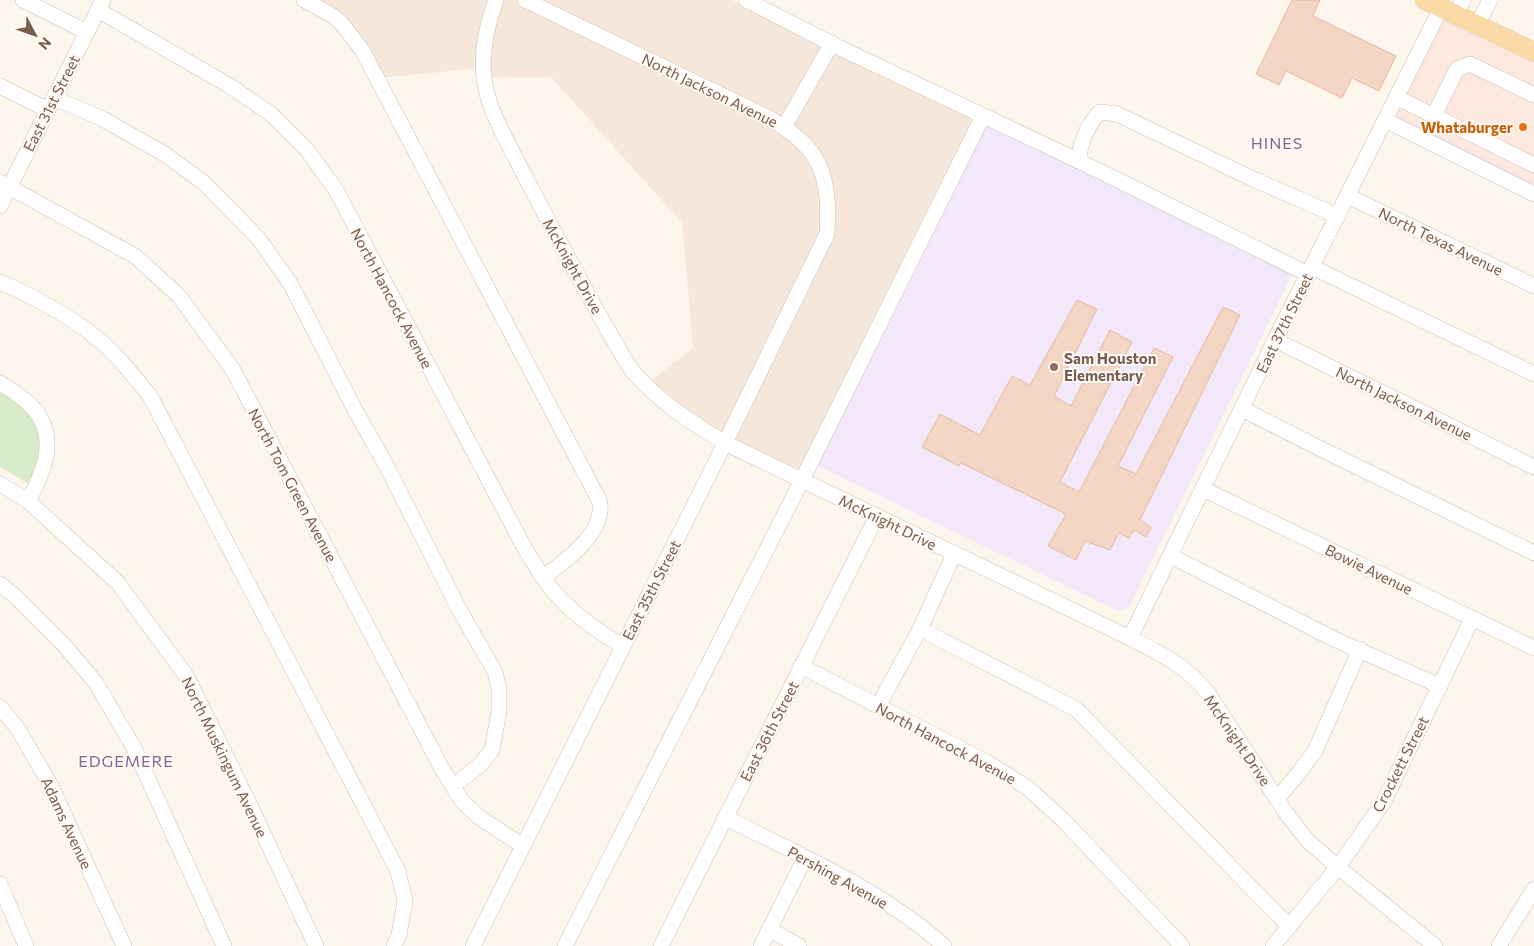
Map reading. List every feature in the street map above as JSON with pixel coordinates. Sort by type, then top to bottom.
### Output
[{"type":"main road","points":[[1446,6],[1477,25],[1534,52]]},
{"type":"street","points":[[23,0],[87,32]]},
{"type":"street","points":[[304,0],[333,16],[342,24],[362,50],[598,500],[601,508],[597,522],[582,546],[543,577]]},
{"type":"street","name":"McKnight Drive","points":[[496,0],[486,32],[483,73],[485,87],[492,107],[504,136],[535,198],[594,305],[634,372],[651,390],[673,409],[725,443],[1130,638],[1173,661],[1196,679],[1208,693],[1277,799],[1307,840],[1435,946]]},
{"type":"street","name":"North Jackson Avenue","points":[[525,0],[784,127],[802,141],[819,165],[826,184],[828,205],[827,234]]},
{"type":"street","points":[[746,0],[983,116],[1310,271],[1534,374]]},
{"type":"street","points":[[1477,25],[1490,0]]},
{"type":"street","name":"East 31st Street","points":[[0,206],[5,185],[51,104],[100,5]]},
{"type":"street","name":"North Hancock Avenue","points":[[100,5],[230,86],[271,114],[307,150],[336,190],[520,540],[543,577],[574,612],[605,636],[624,646]]},
{"type":"street","name":"East 37th Street","points":[[1130,638],[1396,97],[1446,6]]},
{"type":"street","points":[[784,127],[832,43]]},
{"type":"street","points":[[1434,116],[1457,69],[1470,64],[1534,95]]},
{"type":"street","points":[[1508,83],[1534,103]]},
{"type":"street","points":[[0,86],[102,119],[166,156],[204,184],[258,238],[290,283],[460,611],[495,672],[499,689],[499,711],[492,750],[481,764],[453,786]]},
{"type":"street","points":[[1396,97],[1534,164]]},
{"type":"street","points":[[1079,161],[1079,150],[1094,118],[1100,112],[1117,114],[1255,180],[1338,216]]},
{"type":"street","points":[[566,946],[802,480],[983,116]]},
{"type":"street","points":[[1385,120],[1534,194]]},
{"type":"street","name":"North Tom Green Avenue","points":[[5,185],[135,256],[179,296],[233,370],[441,767],[462,801],[479,817],[523,846]]},
{"type":"street","name":"North Texas Avenue","points":[[1348,196],[1534,286]]},
{"type":"street","name":"East 35th Street","points":[[473,946],[725,443],[827,234]]},
{"type":"street","points":[[0,282],[60,313],[93,334],[150,396],[398,871],[405,901],[399,935],[394,946]]},
{"type":"street","name":"North Jackson Avenue","points":[[1275,340],[1534,467]]},
{"type":"street","points":[[0,383],[20,396],[34,409],[40,417],[47,437],[46,462],[28,501]]},
{"type":"street","points":[[1242,409],[1534,553]]},
{"type":"street","name":"North Muskingum Avenue","points":[[0,484],[28,501],[118,583],[187,677],[316,946]]},
{"type":"street","name":"Bowie Avenue","points":[[1203,489],[1534,648]]},
{"type":"street","name":"East 36th Street","points":[[661,946],[877,516]]},
{"type":"street","points":[[878,706],[920,629],[954,554]]},
{"type":"street","points":[[1170,556],[1318,631],[1440,686]]},
{"type":"street","points":[[0,584],[16,597],[64,645],[96,683],[134,748],[224,946]]},
{"type":"street","name":"Crockett Street","points":[[1273,946],[1338,867],[1383,803],[1472,618]]},
{"type":"street","points":[[920,629],[1076,709],[1289,926]]},
{"type":"street","points":[[1277,799],[1314,751],[1360,649]]},
{"type":"street","name":"North Hancock Avenue","points":[[801,666],[988,763],[1028,788],[1063,820],[1182,946]]},
{"type":"street","name":"Adams Avenue","points":[[0,707],[18,729],[51,786],[124,946]]},
{"type":"street","name":"Pershing Avenue","points":[[726,817],[864,888],[920,925],[944,946]]},
{"type":"street","points":[[761,946],[805,858]]},
{"type":"street","points":[[0,884],[26,946]]},
{"type":"street","points":[[1499,946],[1534,889]]},
{"type":"street","points":[[770,929],[799,946]]},
{"type":"shaded area","points":[[304,0],[732,0],[980,114],[800,479],[725,443],[645,385],[693,348],[682,223],[551,77],[484,78],[483,68],[378,78],[364,50]]},
{"type":"shaded area","points":[[1441,8],[1534,52],[1534,194],[1384,122]]},
{"type":"shaded area","name":"Sam Houston Elementary","points":[[986,121],[1294,271],[1129,607],[1118,611],[812,463]]},
{"type":"green space","points":[[0,389],[30,410],[37,427],[41,453],[31,485],[0,467]]},
{"type":"building","points":[[1292,0],[1320,0],[1313,16],[1396,56],[1379,91],[1352,78],[1342,98],[1286,71],[1279,85],[1256,74]]},
{"type":"building","points":[[1077,300],[1097,309],[1054,396],[1071,406],[1110,330],[1132,342],[1060,482],[1079,492],[1154,348],[1173,357],[1118,466],[1136,474],[1223,307],[1240,315],[1140,520],[1151,527],[1146,537],[1134,530],[1129,538],[1119,533],[1110,550],[1085,541],[1076,560],[1048,546],[1066,514],[961,463],[959,466],[922,447],[940,414],[980,435],[1012,376],[1030,385]]},
{"type":"place","name":"Whataburger","points":[[1523,127]]},
{"type":"place","name":"Sam Houston Elementary","points":[[1054,367]]},
{"type":"district","name":"HINES","points":[[1277,142]]},
{"type":"district","name":"EDGEMERE","points":[[126,760]]}]
